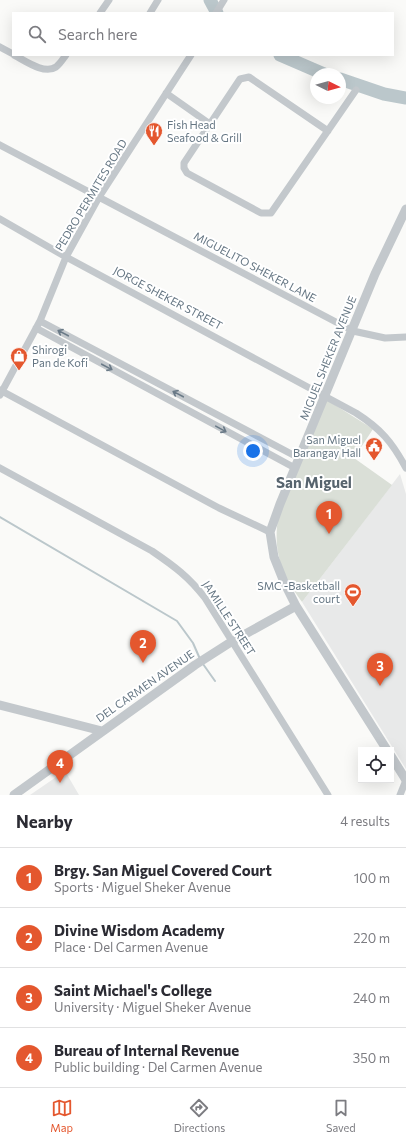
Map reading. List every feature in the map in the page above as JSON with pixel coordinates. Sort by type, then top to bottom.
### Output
[{"type":"street","points":[[101,12],[109,0]]},
{"type":"street","points":[[151,12],[158,0]]},
{"type":"street","points":[[218,10],[224,0]]},
{"type":"street","points":[[0,47],[12,54]]},
{"type":"street","points":[[16,56],[32,65],[51,70],[56,67],[65,56]]},
{"type":"street","name":"PEDRO PERMITES ROAD","points":[[1,392],[40,321],[66,257],[99,198],[189,56]]},
{"type":"street","points":[[328,131],[249,77],[240,79],[184,163],[185,170],[187,173],[261,213],[271,213],[328,131],[356,90]]},
{"type":"street","points":[[166,93],[210,124]]},
{"type":"street","name":"MIGUELITO SHEKER LANE","points":[[0,145],[353,331],[385,338],[406,337]]},
{"type":"street","name":"MIGUEL SHEKER AVENUE","points":[[270,532],[375,274],[406,209]]},
{"type":"street","name":"JORGE SHEKER STREET","points":[[0,219],[66,257],[326,396],[376,426],[395,446],[406,468]]},
{"type":"street","points":[[40,321],[299,458]]},
{"type":"street","points":[[36,328],[295,468]]},
{"type":"street","points":[[1,392],[219,508],[270,532],[274,557],[296,606],[385,747]]},
{"type":"street","name":"JAMILLE STREET","points":[[0,468],[152,551],[191,580],[205,598],[231,642],[328,795]]},
{"type":"street","name":"DEL CARMEN AVENUE","points":[[14,795],[195,665],[231,642],[296,606]]},
{"type":"street","points":[[0,705],[102,731]]},
{"type":"street","points":[[394,761],[406,780],[400,795]]},
{"type":"shaded area","points":[[327,400],[373,429],[354,458],[392,485],[302,602],[284,573],[278,553],[278,518]]},
{"type":"shaded area","points":[[400,474],[406,494],[406,769],[394,750],[394,747],[392,747],[302,602]]},
{"type":"shaded area","points":[[65,771],[79,795],[30,795]]},
{"type":"waterway","points":[[210,0],[216,12]]},
{"type":"waterway","points":[[282,56],[310,68]]},
{"type":"waterway","points":[[346,81],[384,94],[406,98]]},
{"type":"waterway","points":[[0,517],[177,621],[193,643],[200,659]]},
{"type":"waterway","points":[[203,664],[215,681]]},
{"type":"place","name":"Fish Head Seafood & Grill","points":[[154,146]]},
{"type":"place","name":"Shirogi Pan de Kofi","points":[[19,371]]},
{"type":"place","name":"San Miguel Barangay Hall","points":[[374,461]]},
{"type":"place","name":"Brgy. San Miguel Covered Court","points":[[329,534]]},
{"type":"place","name":"SMC -Basketball court","points":[[353,607]]},
{"type":"place","name":"Divine Wisdom Academy","points":[[143,663]]},
{"type":"place","name":"Saint Michael's College","points":[[380,686]]},
{"type":"place","name":"Bureau of Internal Revenue","points":[[60,783]]},
{"type":"district","name":"San Miguel","points":[[314,483]]}]
